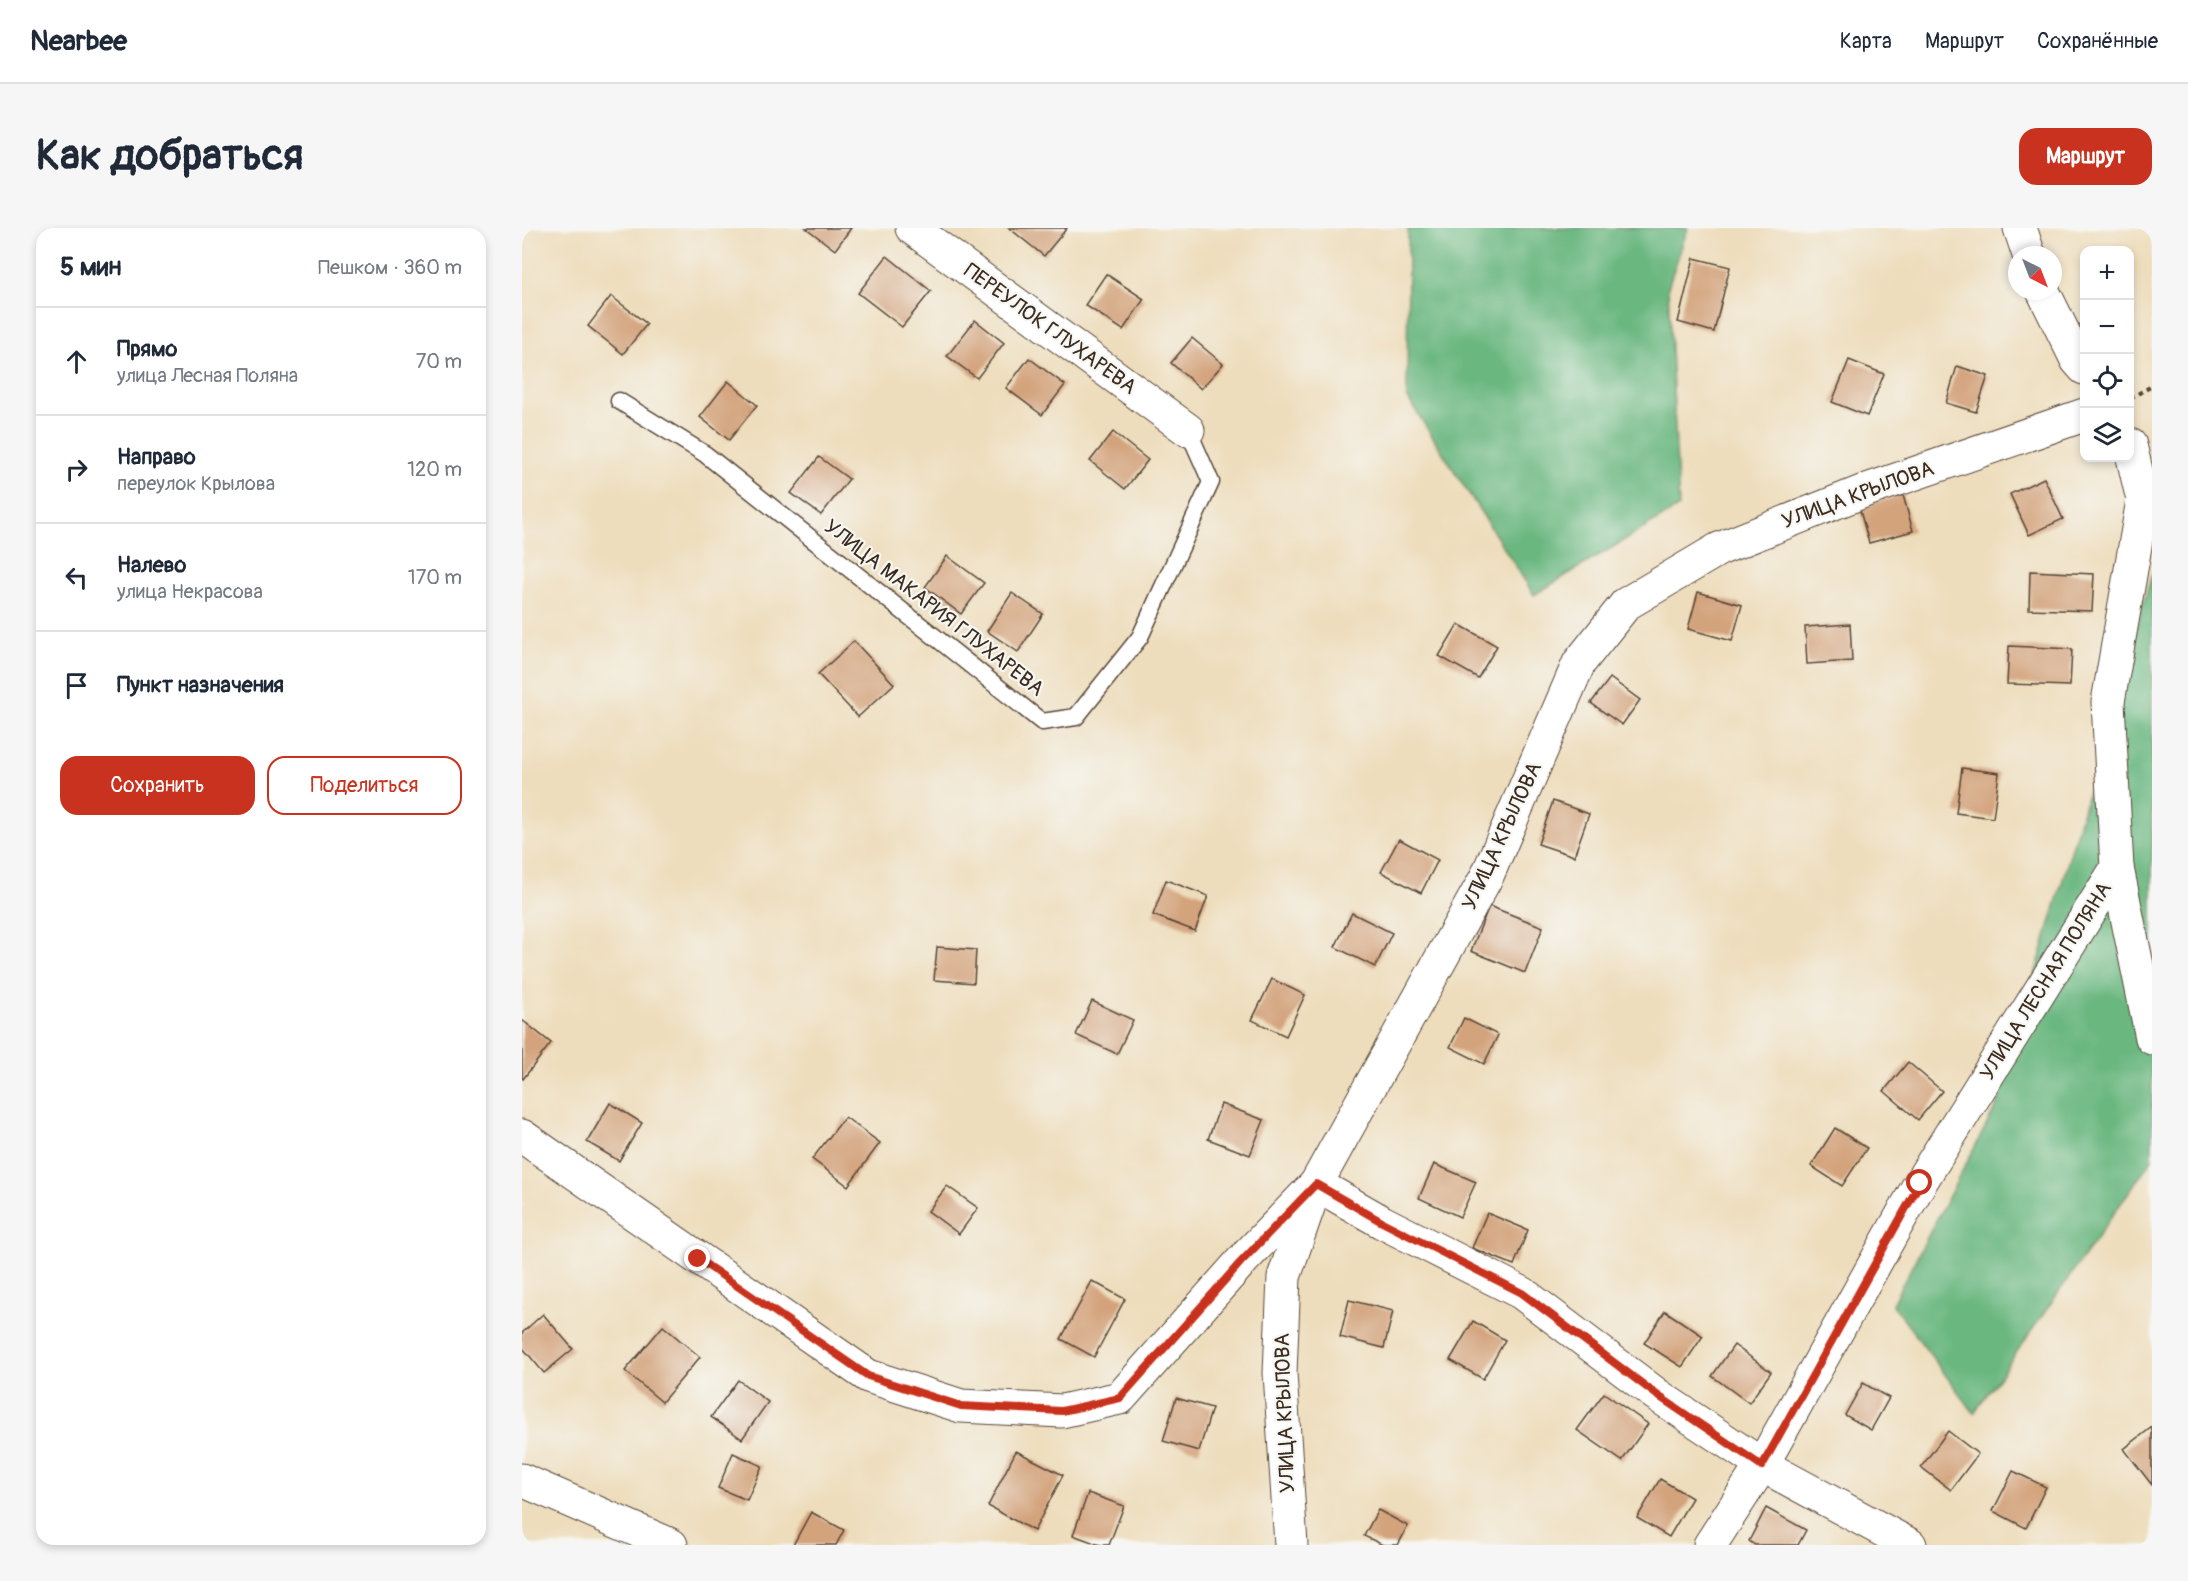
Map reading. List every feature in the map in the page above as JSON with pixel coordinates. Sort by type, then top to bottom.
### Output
[{"type":"street","name":"ПЕРЕУЛОК ГЛУХАРЕВА","points":[[912,228],[1188,430]]},
{"type":"street","points":[[2020,228],[2026,246]]},
{"type":"street","points":[[2047,300],[2076,360],[2080,364]]},
{"type":"street","name":"УЛИЦА КРЫЛОВА","points":[[1291,1545],[1280,1373],[1284,1277],[1316,1184],[1487,876],[1580,663],[1626,604],[1719,549],[1864,491],[2080,418]]},
{"type":"street","name":"УЛИЦА ЛЕСНАЯ ПОЛЯНА","points":[[1710,1545],[1762,1466],[1920,1183],[2117,868],[2108,702],[2143,500],[2134,462]]},
{"type":"street","points":[[2117,868],[2152,1038]]},
{"type":"street","points":[[522,1136],[868,1376],[961,1406],[1062,1411],[1120,1398],[1240,1263],[1316,1184],[1382,1222],[1522,1293],[1657,1395],[1762,1466],[1910,1545]]},
{"type":"street","points":[[522,1480],[671,1545]]},
{"type":"lane","name":"УЛИЦА МАКАРИЯ ГЛУХАРЕВА","points":[[619,401],[705,454],[1042,722],[1076,717],[1140,638],[1211,482],[1188,430]]},
{"type":"path","points":[[2134,396],[2152,386]]},
{"type":"green space","points":[[1408,228],[1688,228],[1668,287],[1679,507],[1534,595],[1407,397]]},
{"type":"green space","points":[[2152,574],[2152,1159],[1974,1413],[1892,1304],[1997,1105]]},
{"type":"building","points":[[806,228],[851,228],[835,250]]},
{"type":"building","points":[[1009,228],[1067,228],[1044,256]]},
{"type":"building","points":[[887,256],[931,291],[902,327],[858,293]]},
{"type":"building","points":[[1694,258],[1730,267],[1714,332],[1678,322]]},
{"type":"building","points":[[1106,274],[1144,299],[1123,330],[1085,305]]},
{"type":"building","points":[[611,296],[647,324],[623,354],[588,326]]},
{"type":"building","points":[[975,320],[1004,343],[977,378],[947,356]]},
{"type":"building","points":[[1192,338],[1223,364],[1201,389],[1171,363]]},
{"type":"building","points":[[1029,358],[1065,385],[1042,415],[1006,388]]},
{"type":"building","points":[[1849,360],[1884,374],[1867,416],[1832,402]]},
{"type":"building","points":[[1957,366],[1988,376],[1976,412],[1946,403]]},
{"type":"building","points":[[728,381],[757,405],[729,440],[700,417]]},
{"type":"building","points":[[1113,432],[1148,460],[1125,489],[1090,461]]},
{"type":"building","points":[[819,457],[849,479],[821,515],[791,493]]},
{"type":"building","points":[[2044,478],[2063,519],[2029,535],[2010,494]]},
{"type":"building","points":[[1903,495],[1913,531],[1869,543],[1859,507]]},
{"type":"building","points":[[947,556],[984,583],[961,614],[925,587]]},
{"type":"building","points":[[2030,571],[2094,574],[2092,611],[2029,609]]},
{"type":"building","points":[[1698,592],[1742,605],[1732,641],[1688,629]]},
{"type":"building","points":[[1012,593],[1043,614],[1018,652],[987,631]]},
{"type":"building","points":[[1458,624],[1497,646],[1478,678],[1439,656]]},
{"type":"building","points":[[1850,624],[1852,661],[1807,664],[1805,627]]},
{"type":"building","points":[[854,641],[894,684],[858,717],[818,674]]},
{"type":"building","points":[[2009,646],[2072,649],[2070,686],[2007,684]]},
{"type":"building","points":[[1610,678],[1640,700],[1622,725],[1591,703]]},
{"type":"building","points":[[1962,768],[1999,773],[1993,818],[1956,813]]},
{"type":"building","points":[[1553,801],[1589,814],[1574,856],[1538,844]]},
{"type":"building","points":[[1399,839],[1438,860],[1421,893],[1381,872]]},
{"type":"building","points":[[1166,880],[1208,896],[1195,931],[1153,915]]},
{"type":"building","points":[[1489,906],[1543,927],[1525,973],[1471,951]]},
{"type":"building","points":[[1352,913],[1392,933],[1375,967],[1335,947]]},
{"type":"building","points":[[937,947],[976,950],[974,983],[934,980]]},
{"type":"building","points":[[1272,979],[1305,995],[1286,1036],[1252,1020]]},
{"type":"building","points":[[1092,1001],[1133,1020],[1117,1054],[1076,1035]]},
{"type":"building","points":[[1464,1018],[1498,1035],[1484,1064],[1450,1047]]},
{"type":"building","points":[[522,1020],[551,1043],[523,1079],[522,1078]]},
{"type":"building","points":[[1908,1062],[1942,1091],[1918,1120],[1884,1091]]},
{"type":"building","points":[[610,1103],[642,1123],[619,1161],[587,1142]]},
{"type":"building","points":[[1221,1104],[1264,1120],[1250,1155],[1208,1139]]},
{"type":"building","points":[[845,1117],[880,1143],[848,1186],[812,1159]]},
{"type":"building","points":[[1835,1128],[1867,1148],[1842,1186],[1811,1166]]},
{"type":"building","points":[[1434,1164],[1476,1182],[1460,1217],[1419,1198]]},
{"type":"building","points":[[947,1186],[978,1208],[959,1234],[928,1211]]},
{"type":"building","points":[[1487,1213],[1528,1230],[1514,1265],[1472,1248]]},
{"type":"building","points":[[1092,1281],[1125,1299],[1094,1357],[1061,1339]]},
{"type":"building","points":[[1349,1300],[1393,1311],[1384,1348],[1340,1337]]},
{"type":"building","points":[[1665,1311],[1703,1336],[1682,1367],[1644,1343]]},
{"type":"building","points":[[543,1314],[573,1349],[544,1373],[522,1347],[522,1333]]},
{"type":"building","points":[[1473,1321],[1505,1340],[1483,1379],[1450,1360]]},
{"type":"building","points":[[663,1326],[700,1357],[662,1402],[625,1371]]},
{"type":"building","points":[[1734,1345],[1771,1372],[1749,1403],[1712,1376]]},
{"type":"building","points":[[738,1380],[768,1402],[742,1439],[711,1417]]},
{"type":"building","points":[[1863,1383],[1889,1398],[1871,1430],[1845,1415]]},
{"type":"building","points":[[1604,1393],[1648,1424],[1622,1461],[1577,1430]]},
{"type":"building","points":[[1176,1398],[1212,1408],[1199,1451],[1163,1441]]},
{"type":"building","points":[[2152,1427],[2152,1485],[2124,1449]]},
{"type":"building","points":[[1948,1431],[1978,1454],[1951,1490],[1921,1467]]},
{"type":"building","points":[[1016,1451],[1063,1475],[1034,1531],[988,1506]]},
{"type":"building","points":[[733,1453],[762,1466],[747,1500],[718,1488]]},
{"type":"building","points":[[2013,1471],[2046,1487],[2026,1528],[1993,1511]]},
{"type":"building","points":[[1660,1479],[1692,1498],[1669,1537],[1637,1518]]},
{"type":"building","points":[[1088,1493],[1124,1506],[1109,1545],[1100,1545],[1073,1535]]},
{"type":"building","points":[[1766,1508],[1806,1530],[1798,1545],[1755,1545],[1749,1541]]},
{"type":"building","points":[[1378,1510],[1408,1526],[1398,1545],[1383,1545],[1364,1536]]},
{"type":"building","points":[[811,1512],[844,1530],[836,1545],[793,1545]]},
{"type":"route","points":[[698,1259],[868,1376],[961,1406],[1062,1411],[1120,1398],[1240,1263],[1316,1184],[1382,1222],[1522,1293],[1657,1395],[1762,1466],[1920,1183]]}]
